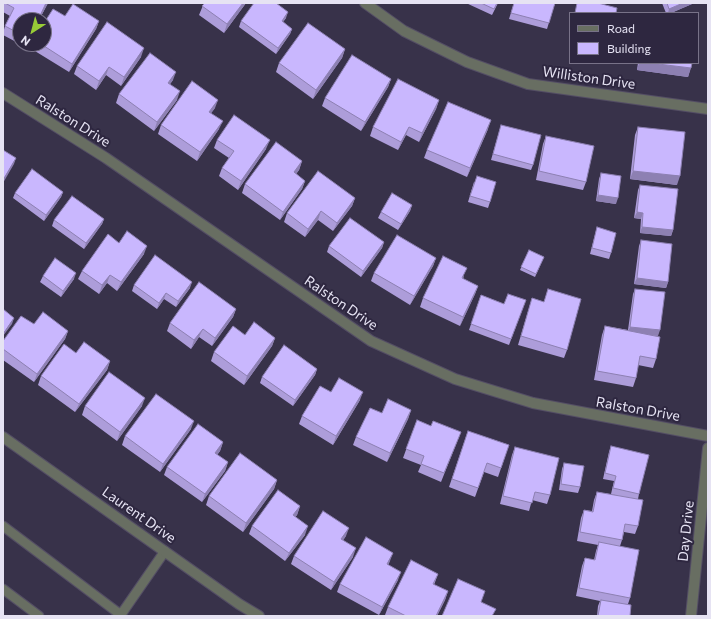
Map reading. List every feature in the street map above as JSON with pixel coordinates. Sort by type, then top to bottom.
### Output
[{"type":"street","name":"Williston Drive","points":[[365,3],[404,32],[467,62],[528,84],[708,109]]},
{"type":"street","name":"Ralston Drive","points":[[3,93],[106,158],[371,341],[455,378],[533,403],[708,436]]},
{"type":"street","name":"Laurent Drive","points":[[3,437],[259,616]]},
{"type":"street","name":"Day Drive","points":[[691,616],[708,448]]},
{"type":"lane","points":[[3,526],[120,615],[165,551]]},
{"type":"lane","points":[[3,589],[40,616]]},
{"type":"building","points":[[5,3],[46,3],[42,12],[12,12],[14,8]]},
{"type":"building","points":[[205,3],[243,3],[227,24],[202,6]]},
{"type":"building","points":[[254,3],[276,3],[288,12],[282,21],[292,29],[278,48],[241,21]]},
{"type":"building","points":[[481,3],[497,3],[494,9]]},
{"type":"building","points":[[514,3],[555,3],[549,23],[511,13]]},
{"type":"building","points":[[577,3],[598,3],[617,8],[616,12],[575,12]]},
{"type":"building","points":[[667,3],[683,3],[669,9]]},
{"type":"building","points":[[73,4],[99,21],[72,64],[52,51],[51,12],[53,9],[65,16]]},
{"type":"building","points":[[12,12],[12,30],[5,26]]},
{"type":"building","points":[[107,22],[144,48],[124,77],[109,67],[99,81],[77,66]]},
{"type":"building","points":[[308,23],[345,49],[316,90],[279,63]]},
{"type":"building","points":[[150,53],[176,72],[168,83],[180,91],[157,122],[119,94]]},
{"type":"building","points":[[352,55],[391,79],[365,122],[325,98]]},
{"type":"building","points":[[658,64],[692,64],[691,68]]},
{"type":"building","points":[[398,79],[439,100],[422,133],[409,127],[401,142],[373,127]]},
{"type":"building","points":[[192,81],[218,100],[209,112],[223,121],[200,152],[161,125]]},
{"type":"building","points":[[448,102],[491,120],[470,168],[427,150]]},
{"type":"building","points":[[234,115],[270,140],[241,181],[222,168],[234,151],[217,140]]},
{"type":"building","points":[[501,125],[541,135],[533,165],[493,154]]},
{"type":"building","points":[[638,127],[685,132],[680,176],[633,171]]},
{"type":"building","points":[[546,136],[594,146],[586,182],[539,171]]},
{"type":"building","points":[[276,142],[302,161],[294,172],[305,181],[283,212],[245,184]]},
{"type":"building","points":[[3,150],[16,158],[3,180]]},
{"type":"building","points":[[32,169],[63,192],[46,215],[15,193]]},
{"type":"building","points":[[318,171],[355,198],[337,223],[321,211],[308,229],[287,213]]},
{"type":"building","points":[[601,173],[621,176],[618,198],[598,195]]},
{"type":"building","points":[[477,176],[496,182],[490,202],[470,196]]},
{"type":"building","points":[[640,185],[678,189],[673,230],[642,227],[643,213],[637,212]]},
{"type":"building","points":[[392,193],[412,205],[401,224],[381,212]]},
{"type":"building","points":[[72,196],[104,219],[86,243],[54,220]]},
{"type":"building","points":[[350,218],[384,242],[363,271],[329,246]]},
{"type":"building","points":[[597,227],[616,233],[611,253],[592,248]]},
{"type":"building","points":[[127,231],[147,246],[121,282],[110,275],[102,285],[82,271],[108,234],[119,243]]},
{"type":"building","points":[[397,235],[436,258],[414,296],[374,273]]},
{"type":"building","points":[[641,240],[672,244],[668,282],[637,278]]},
{"type":"building","points":[[529,250],[544,257],[536,274],[521,267]]},
{"type":"building","points":[[155,255],[192,282],[178,301],[166,293],[159,303],[134,285]]},
{"type":"building","points":[[443,256],[467,268],[462,278],[478,286],[463,317],[423,298]]},
{"type":"building","points":[[55,258],[76,273],[63,291],[43,276]]},
{"type":"building","points":[[199,282],[236,309],[215,338],[203,329],[194,340],[170,323]]},
{"type":"building","points":[[548,289],[581,299],[567,350],[521,336],[532,298],[544,302]]},
{"type":"building","points":[[635,289],[665,292],[660,330],[630,327]]},
{"type":"building","points":[[508,294],[526,300],[511,339],[471,324],[481,295],[504,304]]},
{"type":"building","points":[[3,309],[14,318],[3,334]]},
{"type":"building","points":[[43,312],[68,331],[37,374],[3,349],[3,341],[21,316],[34,324]]},
{"type":"building","points":[[254,322],[275,338],[247,376],[214,352],[233,326],[245,335]]},
{"type":"building","points":[[605,326],[660,337],[656,359],[640,356],[636,378],[597,371]]},
{"type":"building","points":[[84,342],[110,361],[79,404],[41,376],[64,344],[76,353]]},
{"type":"building","points":[[284,345],[317,369],[295,400],[262,377]]},
{"type":"building","points":[[109,372],[145,398],[120,432],[85,406]]},
{"type":"building","points":[[339,378],[363,392],[336,436],[302,416],[320,386],[331,392]]},
{"type":"building","points":[[156,394],[194,421],[163,464],[125,436]]},
{"type":"building","points":[[388,399],[411,410],[390,453],[356,437],[370,408],[382,413]]},
{"type":"building","points":[[417,420],[431,426],[433,421],[461,432],[444,473],[421,464],[424,456],[406,449]]},
{"type":"building","points":[[198,424],[223,442],[215,453],[228,462],[205,494],[167,467]]},
{"type":"building","points":[[468,431],[509,445],[501,468],[487,463],[478,488],[452,479]]},
{"type":"building","points":[[611,446],[649,455],[639,494],[613,488],[616,476],[605,473]]},
{"type":"building","points":[[515,447],[559,458],[550,495],[535,492],[532,503],[503,496]]},
{"type":"building","points":[[240,453],[277,480],[246,523],[209,496]]},
{"type":"building","points":[[564,463],[584,466],[580,487],[561,484]]},
{"type":"building","points":[[278,490],[300,506],[293,515],[308,526],[289,553],[252,526]]},
{"type":"building","points":[[597,492],[643,500],[638,526],[625,524],[622,540],[580,532],[584,510],[593,512]]},
{"type":"building","points":[[323,511],[349,528],[341,539],[356,548],[334,582],[294,556]]},
{"type":"building","points":[[366,537],[393,553],[387,564],[401,572],[382,607],[340,584]]},
{"type":"building","points":[[599,542],[639,550],[630,598],[579,588],[585,558],[595,560]]},
{"type":"building","points":[[411,560],[438,574],[433,584],[448,591],[436,616],[406,616],[388,607]]},
{"type":"building","points":[[458,579],[485,591],[481,602],[496,609],[492,616],[442,616]]},
{"type":"building","points":[[601,600],[631,605],[630,616],[598,616]]}]
